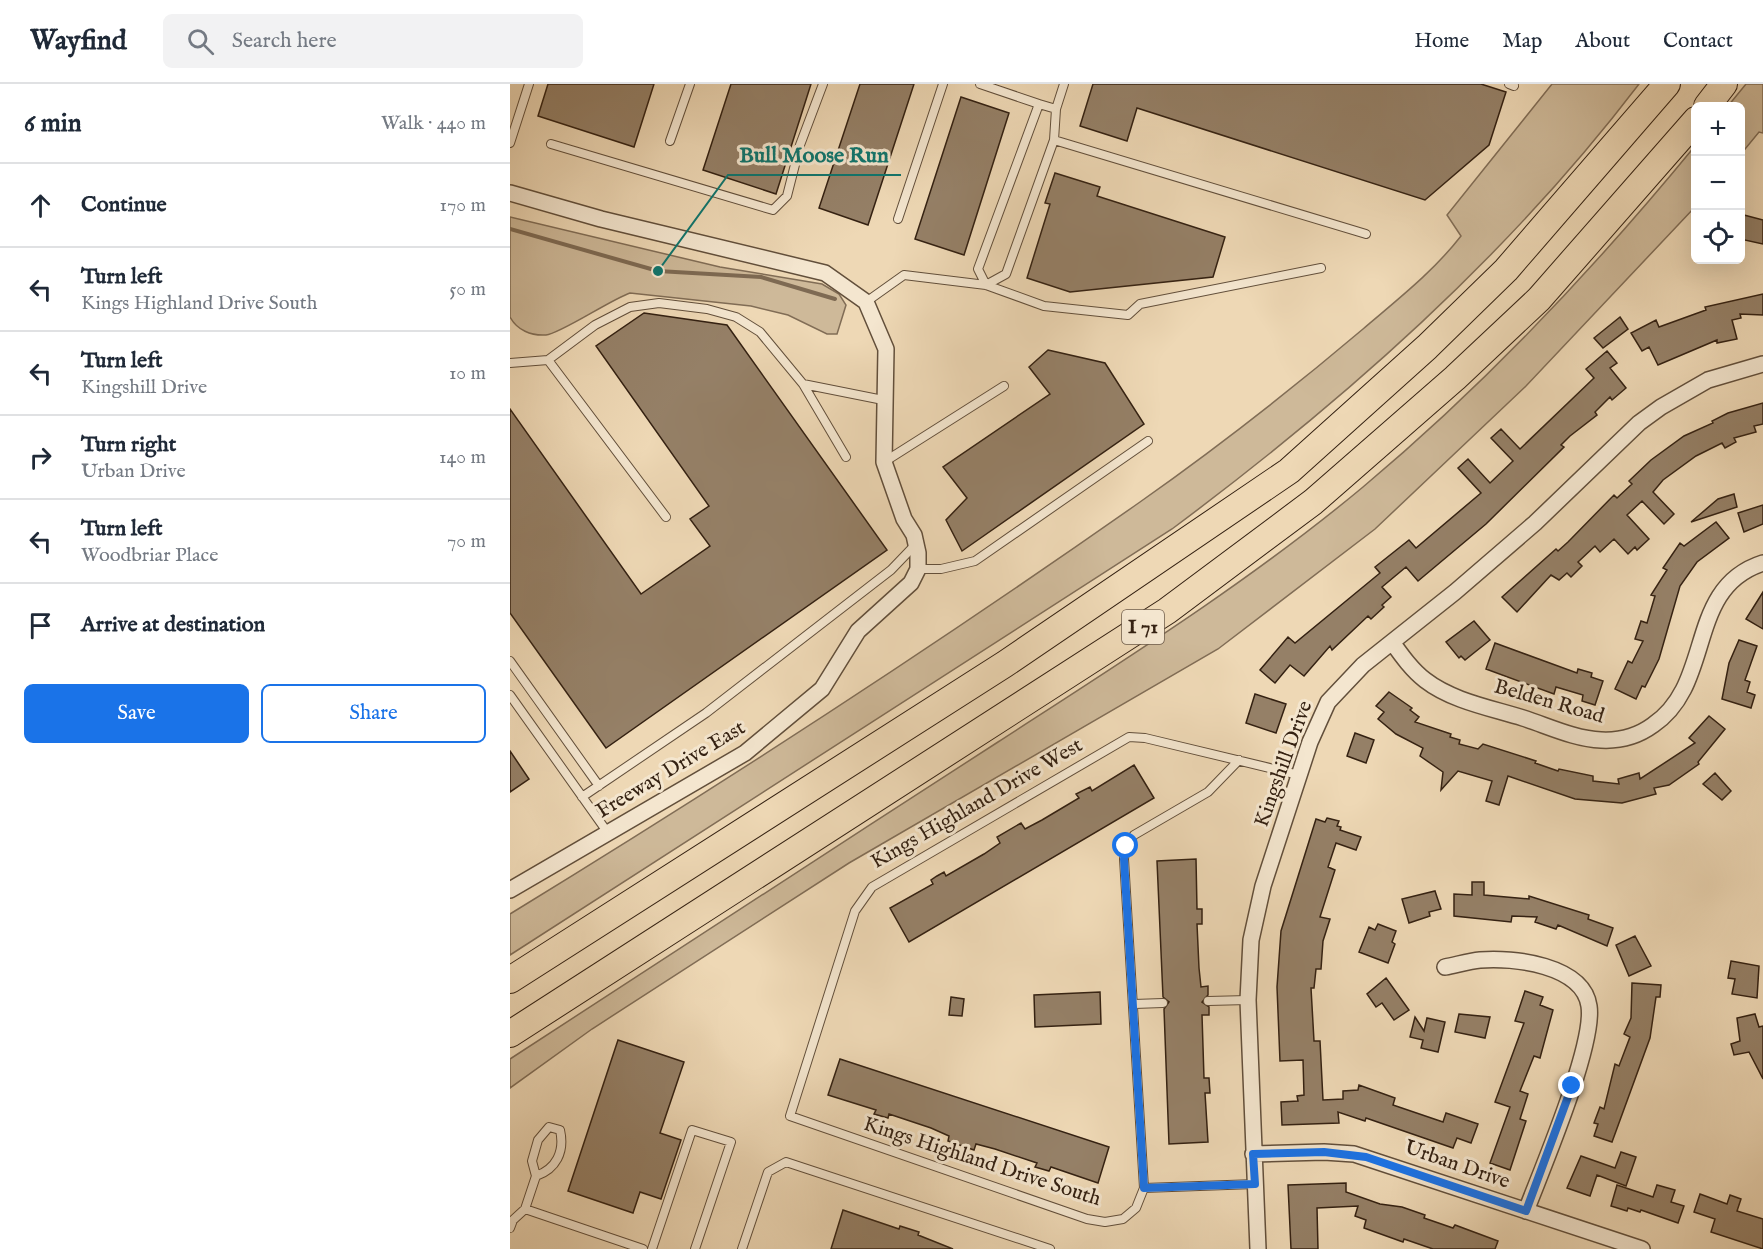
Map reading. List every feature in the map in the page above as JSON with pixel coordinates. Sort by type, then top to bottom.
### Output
[{"type":"highway","name":"I 71","points":[[510,980],[1005,664],[1289,471],[1426,347],[1506,270],[1667,84]]},
{"type":"highway","points":[[1710,102],[1724,84]]},
{"type":"highway","name":"I 71","points":[[510,1034],[1167,611],[1313,502],[1455,378],[1539,299],[1691,125]]},
{"type":"street","points":[[510,193],[601,219],[825,273],[866,302],[886,349],[884,462],[904,519],[914,535],[918,555]]},
{"type":"street","name":"Kingshill Drive","points":[[1258,1249],[1248,1000],[1255,914],[1299,775],[1328,702],[1352,674],[1535,523],[1654,412],[1708,380],[1763,364]]},
{"type":"street","name":"Freeway Drive East","points":[[510,890],[745,753],[822,689],[858,630],[911,583],[918,555]]},
{"type":"street","name":"Belden Road","points":[[1392,642],[1426,681],[1457,696],[1587,738],[1624,738],[1646,730],[1672,710],[1686,688],[1710,614],[1721,592],[1741,572],[1763,563]]},
{"type":"street","points":[[1444,967],[1480,960],[1528,961],[1580,986],[1589,1004],[1590,1024],[1572,1086],[1526,1211]]},
{"type":"street","name":"Urban Drive","points":[[1253,1154],[1324,1152],[1354,1154],[1642,1249]]},
{"type":"lane","points":[[510,143],[529,84]]},
{"type":"lane","points":[[670,141],[690,84]]},
{"type":"lane","points":[[550,144],[773,210],[787,196],[800,145],[823,84]]},
{"type":"lane","points":[[898,219],[943,84]]},
{"type":"lane","points":[[980,84],[1056,109]]},
{"type":"lane","points":[[986,285],[1006,274],[1054,140],[1056,109],[1064,84]]},
{"type":"lane","points":[[986,285],[978,269],[1039,104]]},
{"type":"lane","points":[[1054,140],[1366,234]]},
{"type":"lane","points":[[866,302],[904,275],[986,285],[1044,306],[1128,315],[1140,304],[1321,268]]},
{"type":"lane","points":[[510,363],[548,360],[604,321],[630,307],[659,303],[707,309],[736,317],[760,332],[803,384],[846,457]]},
{"type":"lane","points":[[548,360],[666,517]]},
{"type":"lane","points":[[803,384],[884,400]]},
{"type":"lane","points":[[884,462],[1004,386]]},
{"type":"lane","points":[[582,797],[706,713],[891,570],[918,555],[941,568],[975,561],[1148,441]]},
{"type":"lane","points":[[510,661],[599,786]]},
{"type":"lane","points":[[510,695],[608,833]]},
{"type":"lane","name":"Kings Highland Drive West","points":[[790,1116],[855,911],[872,887],[1129,737],[1145,738],[1299,775]]},
{"type":"lane","points":[[1239,760],[1208,792],[1134,835],[1126,846],[1124,859],[1144,1188],[1255,1184]]},
{"type":"lane","points":[[1208,1001],[1248,1000]]},
{"type":"lane","points":[[1134,1004],[1163,1003]]},
{"type":"lane","name":"Kings Highland Drive South","points":[[790,1116],[1087,1218],[1105,1222],[1123,1219],[1136,1208],[1144,1188]]},
{"type":"lane","points":[[510,1228],[513,1220],[525,1209],[536,1176],[532,1161],[538,1140],[549,1127],[560,1130],[562,1141],[555,1163],[549,1171],[536,1176]]},
{"type":"lane","points":[[652,1249],[692,1130],[731,1142],[695,1249]]},
{"type":"lane","points":[[742,1249],[768,1172],[786,1162],[1050,1249]]},
{"type":"lane","points":[[525,1209],[643,1249]]},
{"type":"shaded area","points":[[1552,84],[1639,84],[1535,208],[1479,266],[1421,323],[1300,429],[1172,529],[510,955],[510,914],[670,815],[985,609],[1198,460],[1336,352],[1415,285],[1461,236],[1447,215]]},
{"type":"shaded area","points":[[1746,84],[1763,84],[1763,133],[1759,132],[1745,149],[1745,102],[1731,102]]},
{"type":"shaded area","points":[[1691,151],[1691,211],[1526,386],[1375,529],[1218,649],[849,863],[592,1029],[510,1088],[510,1059],[1138,651],[1230,588],[1320,522],[1408,448],[1495,367],[1578,281]]},
{"type":"shaded area","points":[[510,217],[720,267],[822,284],[839,294],[846,305],[837,334],[827,334],[788,315],[751,306],[630,293],[553,333],[540,335],[530,333],[516,325],[510,317]]},
{"type":"building","points":[[548,84],[654,84],[634,147],[538,116]]},
{"type":"building","points":[[731,84],[811,84],[776,194],[703,170]]},
{"type":"building","points":[[860,84],[914,84],[868,225],[819,208]]},
{"type":"building","points":[[1093,84],[1481,84],[1506,92],[1489,145],[1425,200],[1137,108],[1127,141],[1080,126]]},
{"type":"building","points":[[961,97],[1009,113],[964,255],[915,239]]},
{"type":"building","points":[[1055,173],[1100,187],[1097,196],[1225,237],[1213,277],[1070,292],[1027,278],[1050,204],[1045,203]]},
{"type":"building","points":[[1745,215],[1763,220],[1763,244],[1745,240]]},
{"type":"building","points":[[1763,294],[1763,315],[1740,314],[1741,318],[1732,320],[1737,339],[1717,343],[1717,340],[1658,365],[1649,347],[1642,351],[1631,333],[1656,320],[1659,327],[1706,310],[1705,307]]},
{"type":"building","points":[[644,313],[727,325],[887,550],[606,748],[510,613],[510,409],[641,594],[710,546],[690,519],[709,506],[596,346]]},
{"type":"building","points":[[1620,317],[1628,329],[1603,348],[1594,338]]},
{"type":"building","points":[[1048,350],[1105,363],[1144,424],[962,551],[946,520],[967,498],[943,467],[1050,394],[1029,367]]},
{"type":"building","points":[[1607,351],[1617,363],[1610,368],[1626,388],[1612,400],[1610,397],[1595,412],[1597,415],[1570,436],[1561,445],[1564,447],[1486,524],[1418,581],[1406,567],[1382,587],[1391,597],[1382,605],[1384,607],[1371,619],[1368,616],[1332,650],[1330,646],[1304,676],[1290,665],[1275,683],[1260,670],[1288,637],[1295,643],[1380,573],[1375,567],[1409,540],[1416,548],[1481,493],[1458,468],[1468,459],[1490,483],[1513,461],[1491,438],[1501,429],[1520,449],[1594,378],[1586,369]]},
{"type":"building","points":[[1763,403],[1763,424],[1754,426],[1756,432],[1734,438],[1736,442],[1725,448],[1722,443],[1696,456],[1663,480],[1653,492],[1674,514],[1664,524],[1642,501],[1627,515],[1649,539],[1637,550],[1635,547],[1628,554],[1614,539],[1600,552],[1595,546],[1578,562],[1582,566],[1571,577],[1567,573],[1559,580],[1551,575],[1517,612],[1502,597],[1556,549],[1558,551],[1568,542],[1614,495],[1617,498],[1632,484],[1629,481],[1651,460],[1684,436],[1713,423],[1712,421],[1728,413]]},
{"type":"building","points":[[1734,494],[1737,507],[1691,522],[1718,499]]},
{"type":"building","points":[[1763,505],[1763,524],[1744,532],[1738,513]]},
{"type":"building","points":[[1716,522],[1729,538],[1697,562],[1680,586],[1659,659],[1645,687],[1642,686],[1636,699],[1615,689],[1628,661],[1632,663],[1643,641],[1635,639],[1641,621],[1647,623],[1655,596],[1651,595],[1667,570],[1663,568],[1680,543],[1684,546]]},
{"type":"building","points":[[1763,592],[1763,629],[1746,619]]},
{"type":"building","points":[[1474,621],[1490,640],[1465,660],[1461,656],[1459,658],[1446,642]]},
{"type":"building","points":[[1739,640],[1757,646],[1745,680],[1750,682],[1747,692],[1755,695],[1751,708],[1722,699],[1729,663]]},
{"type":"building","points":[[1495,643],[1577,673],[1578,669],[1592,673],[1591,677],[1603,681],[1595,705],[1582,701],[1583,695],[1556,687],[1554,694],[1486,669]]},
{"type":"building","points":[[1389,692],[1412,708],[1410,710],[1419,717],[1415,722],[1451,734],[1450,737],[1460,740],[1459,744],[1478,749],[1483,744],[1536,761],[1535,763],[1558,771],[1559,769],[1593,776],[1593,781],[1619,784],[1618,779],[1639,773],[1640,779],[1695,743],[1689,738],[1709,716],[1725,729],[1698,762],[1699,764],[1669,785],[1654,788],[1656,794],[1622,803],[1575,799],[1508,776],[1499,805],[1486,801],[1492,781],[1458,771],[1441,790],[1443,772],[1420,756],[1423,748],[1396,734],[1378,719],[1384,712],[1376,706]]},
{"type":"building","points":[[1255,694],[1286,704],[1276,733],[1246,723]]},
{"type":"building","points":[[1355,733],[1374,740],[1366,763],[1347,756]]},
{"type":"building","points":[[510,751],[529,779],[510,792]]},
{"type":"building","points":[[1134,765],[1154,798],[909,942],[890,908],[933,884],[931,880],[937,876],[944,872],[946,876],[984,854],[1000,843],[997,837],[1021,823],[1025,829],[1079,798],[1076,794],[1090,787],[1092,791]]},
{"type":"building","points":[[1715,773],[1731,791],[1722,800],[1703,784]]},
{"type":"building","points":[[1327,818],[1339,821],[1337,826],[1341,827],[1340,830],[1361,837],[1356,850],[1336,843],[1328,867],[1335,870],[1320,917],[1330,919],[1323,941],[1321,969],[1316,969],[1314,988],[1311,988],[1314,1041],[1320,1041],[1323,1100],[1343,1099],[1343,1091],[1358,1090],[1359,1085],[1395,1098],[1393,1105],[1443,1122],[1446,1113],[1478,1124],[1471,1143],[1457,1138],[1453,1148],[1366,1118],[1365,1121],[1338,1112],[1339,1123],[1282,1125],[1281,1102],[1298,1101],[1297,1096],[1304,1095],[1303,1060],[1280,1061],[1277,987],[1281,931],[1316,819],[1325,822]]},
{"type":"building","points":[[1196,859],[1197,909],[1202,909],[1202,924],[1197,924],[1199,968],[1201,987],[1208,986],[1208,995],[1202,1002],[1209,1007],[1209,1015],[1202,1015],[1204,1078],[1209,1078],[1210,1093],[1205,1093],[1208,1142],[1169,1144],[1164,1009],[1169,1002],[1163,997],[1157,861]]},
{"type":"building","points":[[1472,882],[1484,882],[1484,895],[1529,899],[1529,896],[1589,915],[1588,919],[1613,928],[1607,946],[1558,925],[1556,929],[1535,922],[1537,917],[1512,916],[1511,922],[1454,916],[1454,894],[1472,895]]},
{"type":"building","points":[[1435,891],[1441,909],[1429,912],[1430,916],[1409,923],[1402,899]]},
{"type":"building","points":[[1378,924],[1396,931],[1392,942],[1395,944],[1388,963],[1359,952],[1369,927],[1375,930]]},
{"type":"building","points":[[1635,936],[1651,966],[1629,976],[1616,945]]},
{"type":"building","points":[[1731,961],[1759,966],[1757,998],[1732,994],[1735,979],[1728,978]]},
{"type":"building","points":[[1386,978],[1409,1010],[1394,1020],[1382,1003],[1376,1007],[1367,994]]},
{"type":"building","points":[[1632,983],[1661,985],[1660,997],[1656,997],[1650,1038],[1612,1142],[1594,1136],[1598,1124],[1594,1123],[1600,1107],[1604,1109],[1615,1064],[1619,1066],[1630,1037],[1624,1034],[1631,1018]]},
{"type":"building","points":[[1525,991],[1543,997],[1540,1005],[1553,1010],[1540,1058],[1534,1056],[1520,1091],[1528,1094],[1520,1119],[1526,1121],[1510,1170],[1490,1163],[1510,1107],[1495,1102],[1524,1023],[1515,1021]]},
{"type":"building","points":[[1100,992],[1101,1024],[1035,1027],[1034,995]]},
{"type":"building","points":[[951,997],[964,999],[962,1016],[949,1015]]},
{"type":"building","points":[[1459,1014],[1490,1017],[1485,1038],[1455,1032]]},
{"type":"building","points":[[1755,1014],[1759,1027],[1763,1026],[1763,1079],[1749,1052],[1734,1055],[1731,1044],[1740,1041],[1737,1018]]},
{"type":"building","points":[[1415,1017],[1424,1031],[1427,1018],[1445,1022],[1438,1052],[1421,1048],[1423,1040],[1410,1037]]},
{"type":"building","points":[[618,1040],[684,1062],[660,1133],[681,1140],[661,1199],[640,1192],[633,1213],[568,1191]]},
{"type":"building","points":[[840,1059],[1109,1147],[1098,1183],[1051,1167],[1049,1171],[1035,1167],[1037,1163],[995,1149],[976,1144],[974,1150],[948,1141],[949,1136],[931,1128],[889,1114],[888,1118],[874,1114],[876,1110],[828,1095]]},
{"type":"building","points":[[1621,1152],[1636,1157],[1626,1186],[1597,1175],[1590,1196],[1567,1188],[1581,1156],[1615,1168]]},
{"type":"building","points":[[1346,1183],[1346,1192],[1380,1204],[1402,1207],[1425,1215],[1424,1218],[1453,1228],[1455,1225],[1498,1241],[1495,1249],[1433,1249],[1404,1239],[1403,1242],[1364,1228],[1366,1220],[1355,1216],[1358,1206],[1317,1208],[1318,1249],[1291,1249],[1288,1185]]},
{"type":"building","points":[[1617,1185],[1653,1197],[1657,1185],[1675,1190],[1671,1202],[1684,1206],[1678,1223],[1641,1210],[1640,1212],[1628,1208],[1627,1211],[1611,1206]]},
{"type":"building","points":[[1700,1194],[1727,1204],[1730,1195],[1741,1199],[1737,1211],[1763,1219],[1763,1249],[1711,1232],[1715,1219],[1694,1212]]},
{"type":"building","points":[[843,1210],[899,1229],[900,1226],[919,1232],[918,1235],[953,1249],[831,1249]]},
{"type":"waterway","points":[[510,229],[658,271],[761,277],[835,299]]},
{"type":"place","name":"Bull Moose Run","points":[[658,271]]},
{"type":"route","points":[[1126,846],[1124,859],[1144,1188],[1255,1184],[1253,1154],[1341,1152],[1366,1157],[1526,1211],[1572,1086]]}]
